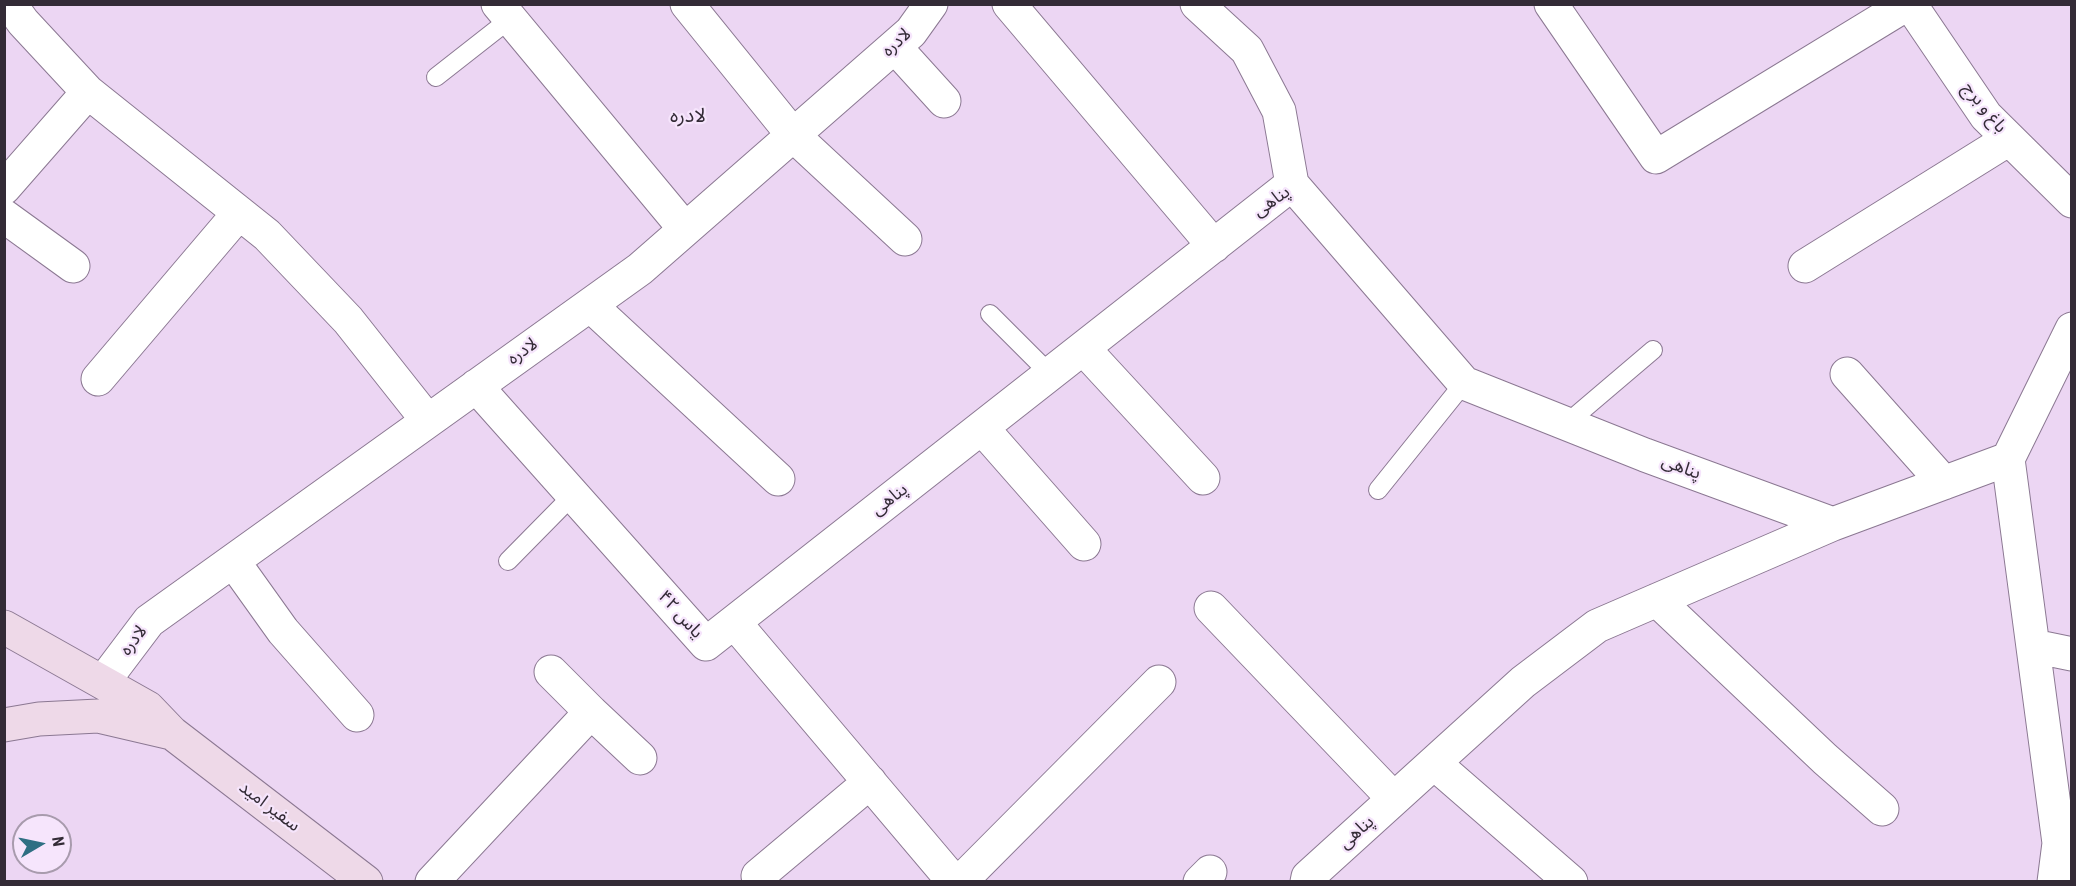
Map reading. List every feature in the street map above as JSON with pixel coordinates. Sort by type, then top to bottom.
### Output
[{"type":"street","points":[[10,4],[23,22],[88,92],[267,235],[348,320],[428,421]]},
{"type":"street","points":[[687,4],[794,135],[905,239]]},
{"type":"street","name":"لادره","points":[[104,682],[149,621],[640,269],[911,32],[931,4]]},
{"type":"street","points":[[1009,4],[1214,246]]},
{"type":"street","points":[[1197,4],[1247,50],[1279,111],[1292,184]]},
{"type":"street","points":[[1551,4],[1656,157],[1909,4]]},
{"type":"street","name":"باغ و برج","points":[[1909,4],[1986,116],[2072,201]]},
{"type":"street","points":[[504,12],[685,229]]},
{"type":"street","points":[[895,46],[944,101]]},
{"type":"street","points":[[4,188],[88,92]]},
{"type":"street","points":[[1805,266],[2010,139]]},
{"type":"street","name":"پناهی","points":[[734,622],[1292,184],[1464,383],[1645,455],[1833,524]]},
{"type":"street","points":[[98,379],[239,213]]},
{"type":"street","points":[[4,216],[73,266]]},
{"type":"street","points":[[590,305],[778,478]]},
{"type":"street","points":[[2054,882],[2059,843],[2008,459],[2072,329]]},
{"type":"street","points":[[1083,348],[1203,478]]},
{"type":"street","points":[[1847,374],[1944,483]]},
{"type":"street","name":"یاس ۴۲","points":[[476,386],[706,644],[734,622]]},
{"type":"street","points":[[982,428],[1084,544]]},
{"type":"street","name":"پناهی","points":[[1307,882],[1308,877],[1523,682],[1597,626],[1833,524],[2008,459]]},
{"type":"street","points":[[233,561],[283,631],[357,715]]},
{"type":"street","points":[[1657,600],[1825,759],[1882,809]]},
{"type":"street","points":[[1211,608],[1394,800]]},
{"type":"street","points":[[734,622],[954,882]]},
{"type":"street","name":"سفیر امید","points":[[4,627],[148,708],[172,733],[366,882]]},
{"type":"street","points":[[2033,646],[2072,654]]},
{"type":"street","points":[[551,672],[640,758]]},
{"type":"street","points":[[960,882],[1159,682]]},
{"type":"street","points":[[432,882],[591,712]]},
{"type":"street","points":[[4,724],[39,719],[99,716],[172,733]]},
{"type":"street","points":[[1434,763],[1571,882]]},
{"type":"street","points":[[758,876],[870,782]]},
{"type":"lane","points":[[435,77],[504,12]]},
{"type":"lane","points":[[990,314],[1050,374]]},
{"type":"lane","points":[[1566,424],[1653,350]]},
{"type":"lane","points":[[1378,490],[1464,383]]},
{"type":"lane","points":[[508,561],[573,495]]},
{"type":"district","name":"لادره","points":[[688,117]]}]
